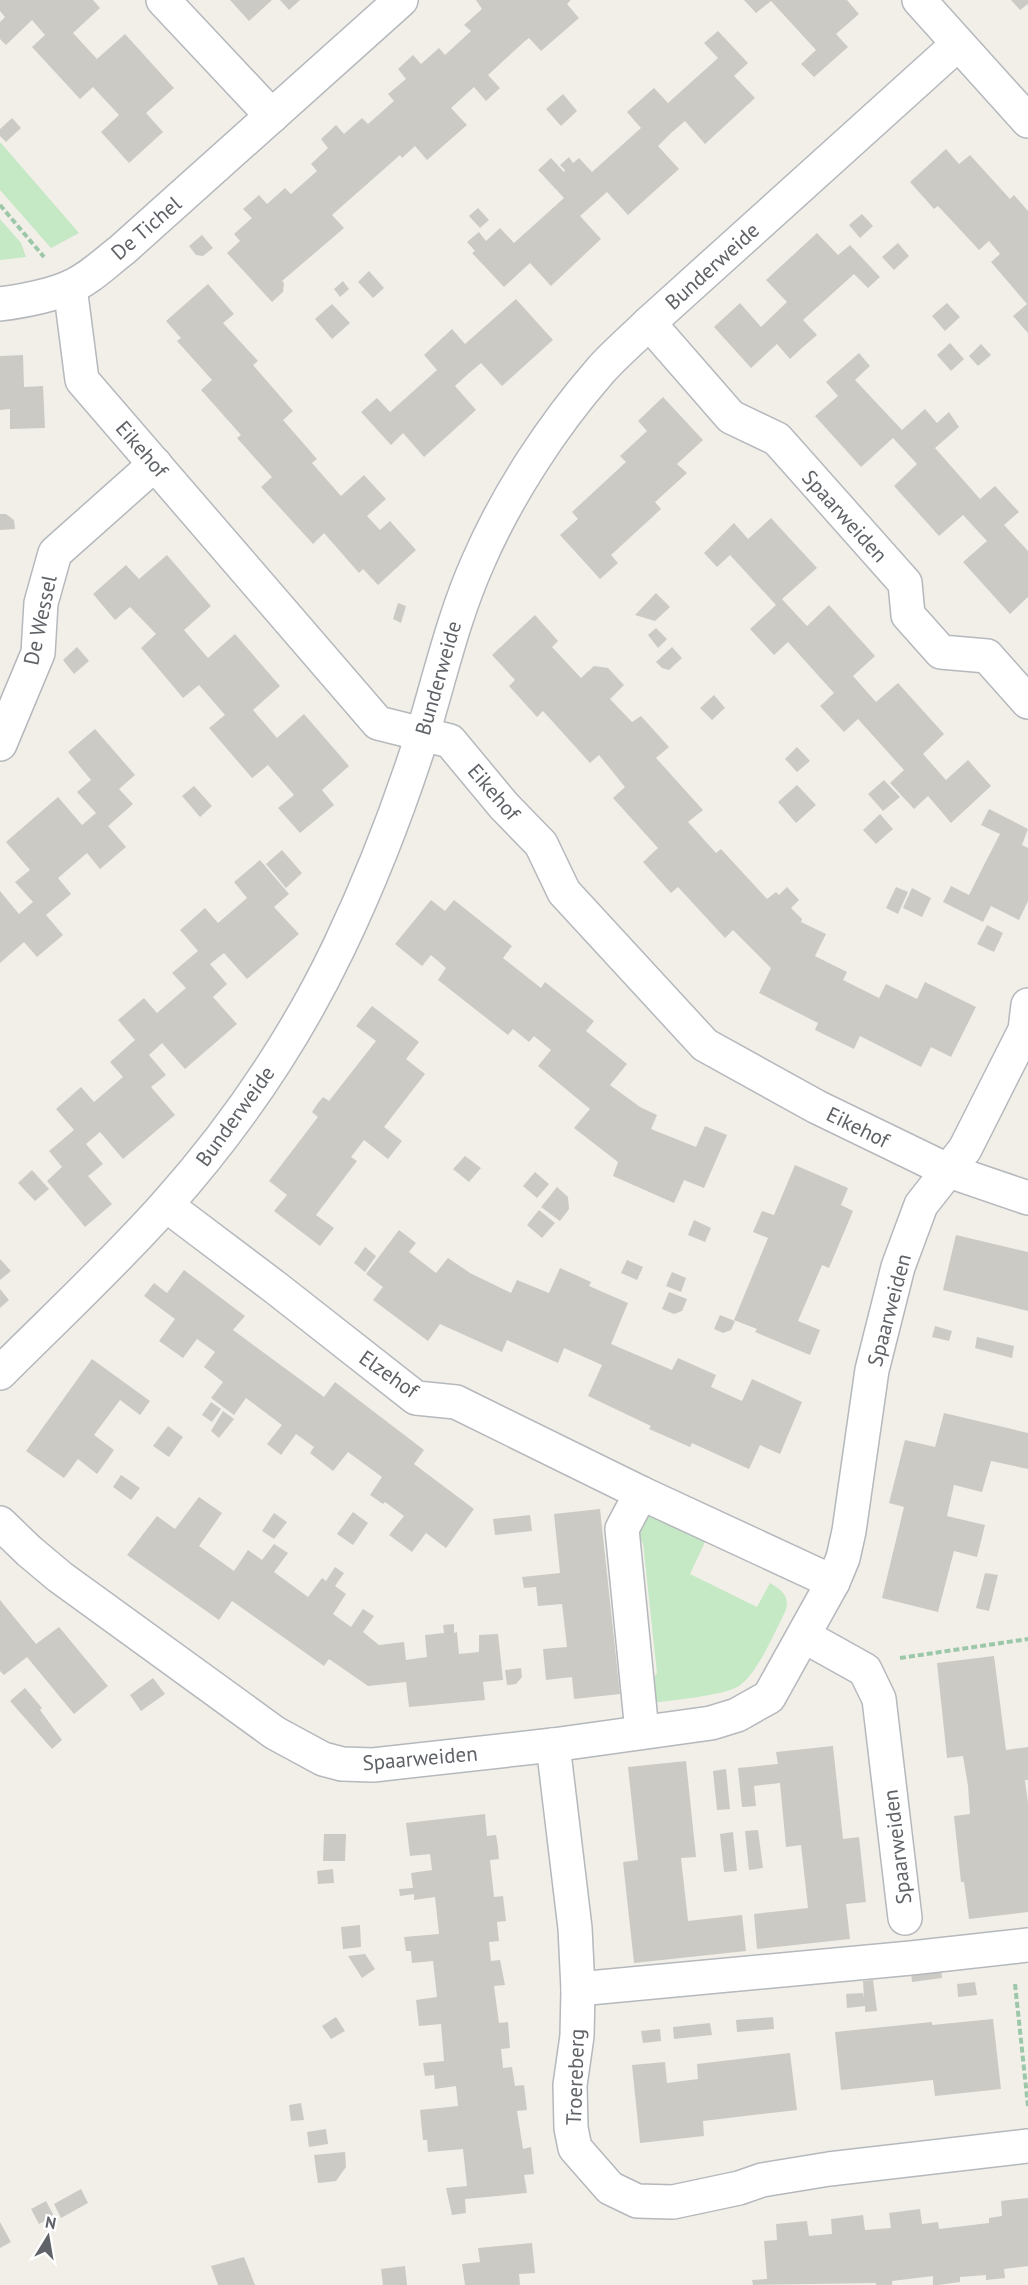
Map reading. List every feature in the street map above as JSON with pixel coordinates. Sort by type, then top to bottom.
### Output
[{"type":"street","points":[[163,0],[272,116]]},
{"type":"street","name":"De Tichel","points":[[0,304],[31,300],[70,287],[122,250],[401,0]]},
{"type":"street","points":[[919,0],[1028,121]]},
{"type":"street","name":"Bunderweide","points":[[0,1373],[166,1205],[247,1104],[302,1020],[363,896],[395,818],[454,620],[479,559],[517,488],[560,422],[601,370],[649,323],[958,44]]},
{"type":"street","name":"Eikehof","points":[[70,287],[82,380],[378,723],[450,741],[504,806],[541,844],[564,892],[705,1045],[817,1107],[949,1171],[1028,1198]]},
{"type":"street","name":"Spaarweiden","points":[[649,323],[731,417],[777,439],[905,583],[908,615],[941,652],[987,657],[1028,702]]},
{"type":"street","name":"De Wessel","points":[[0,744],[38,653],[41,603],[55,553],[155,464]]},
{"type":"street","name":"Spaarweiden","points":[[0,1523],[28,1551],[88,1597],[275,1733],[323,1759],[342,1764],[373,1765],[553,1745],[711,1723],[756,1706],[769,1696],[833,1582],[843,1557],[849,1531],[872,1370],[898,1267],[921,1205],[965,1149],[1025,1030],[1028,1005]]},
{"type":"street","name":"Elzehof","points":[[166,1205],[416,1398],[456,1402],[833,1582]]},
{"type":"street","points":[[641,1492],[622,1528],[642,1732]]},
{"type":"street","points":[[804,1636],[865,1670]]},
{"type":"street","name":"Spaarweiden","points":[[865,1670],[879,1699],[905,1918]]},
{"type":"street","name":"Troereberg","points":[[553,1745],[575,1928],[578,1989],[577,2036],[570,2085],[571,2128],[575,2148],[610,2188],[637,2201],[673,2202],[762,2181],[829,2169],[1028,2146]]},
{"type":"street","points":[[578,1989],[1020,1946]]},
{"type":"path","points":[[0,205],[70,287]]},
{"type":"path","points":[[865,1670],[907,1656],[1028,1639]]},
{"type":"path","points":[[1020,1946],[1028,2106]]},
{"type":"green space","points":[[0,142],[79,233],[51,248],[0,190]]},
{"type":"green space","points":[[0,219],[21,243],[26,257],[0,260]]},
{"type":"green space","points":[[641,1511],[705,1542],[690,1574],[757,1607],[770,1583],[784,1594],[787,1607],[771,1641],[753,1672],[739,1686],[710,1695],[652,1703],[647,1688],[657,1673],[643,1543],[632,1532]]},
{"type":"building","points":[[0,0],[93,0],[100,8],[73,33],[97,59],[125,34],[174,88],[146,113],[163,132],[129,163],[101,132],[119,115],[93,87],[80,99],[32,47],[45,35],[32,20],[6,45],[0,39],[0,22],[5,17],[0,11]]},
{"type":"building","points":[[230,0],[272,0],[249,21]]},
{"type":"building","points":[[280,0],[300,0],[289,10]]},
{"type":"building","points":[[476,0],[571,0],[567,4],[579,18],[541,51],[529,38],[525,41],[488,75],[500,88],[486,101],[474,87],[451,108],[467,125],[427,160],[415,146],[402,158],[400,155],[332,215],[344,228],[282,281],[284,283],[283,292],[272,302],[227,253],[240,241],[234,234],[252,218],[243,209],[259,195],[267,204],[285,188],[291,194],[317,171],[311,164],[328,148],[321,139],[336,125],[344,134],[362,118],[368,124],[394,101],[388,94],[406,79],[398,69],[413,55],[421,64],[439,48],[445,55],[471,31],[464,25],[482,9]]},
{"type":"building","points":[[744,0],[847,0],[859,14],[836,34],[848,47],[814,77],[801,64],[816,50],[771,1],[756,13]]},
{"type":"building","points":[[1011,0],[1028,0],[1028,4],[1020,10]]},
{"type":"building","points":[[718,31],[748,63],[734,76],[755,98],[705,144],[685,121],[671,133],[658,146],[679,169],[628,215],[607,192],[580,216],[601,239],[551,286],[530,263],[504,287],[472,253],[475,251],[467,242],[479,232],[486,241],[500,228],[514,243],[564,198],[538,170],[551,158],[564,172],[565,170],[560,165],[569,157],[573,163],[579,158],[592,172],[641,128],[627,112],[654,88],[668,103],[718,58],[704,43]]},
{"type":"building","points":[[563,94],[577,111],[561,126],[546,109]]},
{"type":"building","points":[[12,118],[21,128],[6,142],[0,136],[0,129]]},
{"type":"building","points":[[946,149],[959,164],[970,155],[1010,199],[1014,195],[1028,211],[1028,333],[1013,316],[1027,304],[991,262],[1000,254],[989,241],[979,250],[938,206],[934,209],[910,182]]},
{"type":"building","points":[[478,208],[489,220],[480,228],[469,216]]},
{"type":"building","points":[[862,214],[873,226],[860,238],[849,225]]},
{"type":"building","points":[[817,233],[838,255],[850,245],[880,277],[868,288],[854,274],[803,320],[817,335],[790,359],[777,344],[751,368],[714,327],[740,303],[761,327],[787,302],[766,280]]},
{"type":"building","points":[[202,235],[213,248],[203,256],[196,255],[189,246]]},
{"type":"building","points":[[898,243],[909,256],[894,270],[882,257]]},
{"type":"building","points":[[369,271],[384,288],[373,298],[358,282]]},
{"type":"building","points":[[343,281],[349,289],[340,297],[334,289]]},
{"type":"building","points":[[208,284],[234,314],[223,323],[258,361],[253,365],[293,411],[283,420],[317,459],[312,463],[341,496],[364,475],[386,499],[367,516],[380,530],[390,521],[416,550],[378,585],[363,569],[359,573],[324,533],[313,544],[261,487],[272,477],[237,438],[241,435],[201,390],[212,380],[177,341],[181,338],[166,321]]},
{"type":"building","points":[[516,299],[553,340],[502,386],[481,363],[468,374],[455,386],[476,410],[424,457],[403,433],[391,445],[361,412],[377,398],[390,412],[437,370],[424,355],[452,329],[465,344]]},
{"type":"building","points":[[947,303],[960,317],[945,331],[932,316]]},
{"type":"building","points":[[332,304],[350,323],[332,339],[315,319]]},
{"type":"building","points":[[950,343],[964,359],[951,371],[937,355]]},
{"type":"building","points":[[981,344],[991,355],[978,366],[969,356]]},
{"type":"building","points":[[859,353],[870,366],[855,380],[902,430],[925,409],[937,423],[949,412],[959,427],[935,448],[980,499],[995,486],[1019,512],[1004,525],[1028,551],[1028,597],[1010,614],[963,562],[987,541],[963,515],[939,536],[894,486],[917,464],[893,438],[861,467],[815,416],[838,396],[826,382]]},
{"type":"building","points":[[23,355],[24,387],[43,386],[45,428],[10,429],[10,409],[0,410],[0,356]]},
{"type":"building","points":[[663,397],[703,440],[677,464],[687,473],[655,502],[661,509],[611,555],[618,563],[600,579],[560,535],[578,519],[572,512],[626,462],[620,456],[647,431],[638,421]]},
{"type":"building","points":[[0,514],[6,514],[14,520],[15,529],[0,530]]},
{"type":"building","points":[[771,518],[817,568],[782,599],[807,626],[829,605],[875,656],[853,676],[876,702],[898,683],[944,734],[923,754],[946,780],[968,760],[991,786],[951,823],[928,796],[914,809],[890,783],[904,770],[858,719],[844,732],[820,706],[834,693],[788,642],[774,655],[750,629],[776,605],[730,555],[717,567],[704,553],[734,523],[748,539]]},
{"type":"building","points":[[167,555],[211,606],[184,630],[208,658],[235,634],[280,686],[253,710],[277,738],[304,714],[349,766],[322,790],[334,805],[300,833],[278,808],[294,795],[268,765],[252,778],[209,728],[225,715],[199,685],[183,698],[141,648],[156,634],[130,607],[115,620],[93,594],[126,565],[139,579]]},
{"type":"building","points":[[656,593],[670,607],[655,621],[635,615]]},
{"type":"building","points":[[398,603],[406,606],[401,623],[393,619]]},
{"type":"building","points":[[535,615],[558,641],[552,647],[581,678],[594,666],[608,668],[624,685],[610,699],[632,722],[641,716],[669,747],[656,758],[703,810],[688,822],[716,853],[721,849],[767,899],[776,892],[779,895],[787,887],[799,900],[791,908],[802,919],[801,922],[826,934],[815,956],[847,972],[843,980],[879,998],[886,984],[917,999],[925,982],[976,1007],[951,1057],[931,1047],[921,1067],[860,1036],[854,1049],[815,1030],[818,1023],[759,993],[771,968],[733,930],[725,938],[678,887],[671,893],[643,862],[658,848],[613,798],[625,787],[599,755],[590,763],[543,711],[537,717],[509,686],[515,680],[492,655]]},
{"type":"building","points":[[656,628],[667,639],[658,648],[648,635]]},
{"type":"building","points":[[77,647],[89,661],[74,674],[63,660]]},
{"type":"building","points":[[672,647],[682,658],[669,670],[662,668],[656,662]]},
{"type":"building","points":[[714,695],[725,708],[712,720],[700,708]]},
{"type":"building","points":[[95,729],[135,775],[119,789],[133,804],[108,826],[126,847],[100,869],[87,853],[58,878],[71,894],[46,915],[63,935],[37,957],[24,942],[0,963],[0,891],[19,914],[33,902],[15,882],[30,870],[6,842],[58,797],[82,825],[96,813],[77,792],[91,780],[68,752]]},
{"type":"building","points":[[797,747],[810,761],[797,772],[785,759]]},
{"type":"building","points":[[884,780],[900,797],[883,811],[868,794]]},
{"type":"building","points":[[797,785],[816,805],[796,823],[778,802]]},
{"type":"building","points":[[194,786],[212,806],[200,817],[182,796]]},
{"type":"building","points":[[989,809],[1028,829],[1022,845],[1028,848],[1028,901],[1019,920],[991,906],[983,922],[943,902],[951,886],[969,895],[1000,834],[981,825]]},
{"type":"building","points":[[880,814],[893,829],[876,844],[863,830]]},
{"type":"building","points":[[282,850],[302,873],[286,888],[266,864]]},
{"type":"building","points":[[260,860],[289,894],[274,907],[299,934],[247,979],[224,953],[210,964],[227,984],[213,997],[237,1024],[185,1069],[162,1043],[149,1055],[166,1075],[151,1087],[175,1115],[123,1159],[100,1132],[86,1144],[103,1164],[88,1176],[112,1204],[85,1227],[47,1181],[62,1167],[49,1151],[74,1130],[56,1109],[81,1087],[94,1102],[123,1077],[110,1062],[135,1040],[118,1020],[144,998],[157,1013],[186,988],[172,973],[198,951],[180,930],[205,908],[218,923],[247,898],[234,882]]},
{"type":"building","points":[[896,887],[908,892],[898,914],[886,908]]},
{"type":"building","points":[[912,888],[931,898],[922,917],[903,908]]},
{"type":"building","points":[[431,900],[445,911],[454,900],[512,946],[503,958],[541,988],[545,982],[594,1021],[586,1031],[627,1064],[610,1085],[640,1107],[657,1115],[651,1129],[696,1147],[705,1126],[727,1135],[704,1188],[684,1180],[674,1203],[613,1176],[618,1162],[574,1128],[590,1109],[538,1066],[551,1050],[534,1036],[529,1042],[513,1029],[508,1035],[438,980],[446,968],[431,955],[422,966],[395,944]]},
{"type":"building","points":[[987,925],[1003,933],[994,952],[977,944]]},
{"type":"building","points":[[372,1006],[419,1042],[406,1059],[425,1074],[384,1127],[402,1141],[388,1159],[364,1140],[351,1157],[357,1161],[316,1215],[334,1228],[320,1246],[274,1211],[287,1195],[269,1181],[318,1117],[312,1112],[318,1103],[323,1097],[329,1101],[376,1041],[356,1026]]},
{"type":"building","points":[[465,1156],[481,1168],[469,1182],[453,1169]]},
{"type":"building","points":[[795,1165],[848,1188],[841,1205],[853,1211],[829,1268],[822,1265],[798,1321],[820,1330],[810,1355],[755,1332],[757,1329],[734,1320],[768,1238],[753,1232],[762,1211],[774,1215]]},
{"type":"building","points":[[32,1170],[49,1189],[35,1201],[18,1183]]},
{"type":"building","points":[[535,1172],[549,1184],[537,1198],[523,1186]]},
{"type":"building","points":[[557,1187],[568,1197],[569,1209],[560,1221],[541,1207]]},
{"type":"building","points":[[539,1210],[555,1223],[542,1238],[527,1225]]},
{"type":"building","points":[[694,1220],[711,1228],[705,1242],[688,1235]]},
{"type":"building","points":[[399,1230],[416,1243],[409,1252],[436,1273],[448,1258],[470,1273],[511,1293],[517,1280],[549,1293],[560,1268],[591,1282],[589,1286],[628,1303],[611,1344],[672,1370],[678,1358],[716,1375],[711,1387],[742,1401],[752,1379],[802,1402],[780,1454],[760,1445],[749,1469],[692,1443],[690,1447],[649,1429],[651,1426],[588,1396],[602,1365],[564,1348],[558,1363],[507,1340],[502,1352],[440,1324],[428,1341],[373,1300],[383,1287],[366,1274]]},
{"type":"building","points":[[956,1235],[1028,1252],[1028,1311],[943,1290]]},
{"type":"building","points":[[365,1247],[376,1256],[365,1272],[354,1263]]},
{"type":"building","points":[[0,1259],[11,1271],[0,1280]]},
{"type":"building","points":[[627,1260],[643,1267],[637,1280],[621,1273]]},
{"type":"building","points":[[184,1270],[245,1316],[233,1330],[324,1397],[335,1382],[424,1450],[414,1464],[474,1509],[446,1548],[426,1533],[412,1552],[389,1535],[404,1516],[385,1502],[383,1504],[370,1495],[382,1477],[348,1452],[333,1471],[310,1453],[314,1447],[296,1434],[281,1455],[267,1444],[282,1425],[246,1398],[234,1415],[211,1398],[223,1382],[204,1367],[215,1352],[197,1339],[183,1358],[159,1341],[175,1319],[144,1296],[154,1283],[167,1293]]},
{"type":"building","points":[[672,1272],[686,1278],[681,1292],[666,1286]]},
{"type":"building","points":[[0,1289],[9,1300],[0,1308]]},
{"type":"building","points":[[669,1292],[687,1299],[682,1311],[674,1314],[662,1309]]},
{"type":"building","points":[[720,1315],[735,1321],[731,1330],[723,1333],[714,1329]]},
{"type":"building","points":[[935,1326],[952,1331],[949,1341],[932,1337]]},
{"type":"building","points":[[977,1337],[1014,1346],[1012,1358],[975,1348]]},
{"type":"building","points":[[92,1359],[150,1401],[140,1415],[120,1400],[94,1435],[114,1450],[97,1474],[78,1459],[64,1478],[26,1451]]},
{"type":"building","points":[[211,1402],[221,1409],[212,1422],[202,1415]]},
{"type":"building","points":[[223,1411],[234,1419],[219,1438],[211,1431]]},
{"type":"building","points":[[944,1413],[1028,1433],[1028,1469],[991,1461],[982,1492],[954,1485],[947,1516],[985,1525],[977,1557],[954,1551],[938,1612],[882,1598],[904,1507],[889,1503],[905,1440],[935,1447]]},
{"type":"building","points":[[168,1426],[183,1437],[169,1457],[153,1446]]},
{"type":"building","points":[[121,1475],[140,1488],[131,1500],[113,1487]]},
{"type":"building","points":[[199,1497],[222,1513],[199,1546],[234,1571],[248,1550],[262,1560],[274,1544],[288,1553],[274,1572],[308,1597],[322,1578],[326,1581],[335,1567],[344,1573],[335,1586],[346,1594],[333,1614],[351,1627],[363,1609],[374,1616],[363,1632],[379,1645],[404,1642],[406,1660],[427,1657],[425,1635],[444,1633],[443,1625],[454,1624],[459,1654],[479,1652],[479,1635],[498,1634],[503,1680],[483,1682],[485,1700],[409,1707],[406,1682],[368,1686],[329,1659],[324,1666],[232,1601],[219,1620],[127,1555],[157,1516],[175,1529]]},
{"type":"building","points":[[600,1509],[620,1694],[574,1699],[572,1677],[546,1680],[543,1649],[567,1647],[562,1604],[538,1606],[536,1587],[524,1588],[522,1577],[560,1573],[554,1514]]},
{"type":"building","points":[[353,1512],[368,1523],[353,1545],[337,1534]]},
{"type":"building","points":[[274,1513],[287,1522],[274,1539],[262,1531]]},
{"type":"building","points":[[530,1515],[532,1531],[495,1535],[493,1519]]},
{"type":"building","points":[[985,1573],[998,1575],[989,1611],[976,1608]]},
{"type":"building","points":[[0,1600],[36,1644],[59,1627],[108,1686],[74,1714],[27,1657],[4,1675],[0,1671]]},
{"type":"building","points":[[994,1656],[1006,1750],[1028,1747],[1028,1780],[1025,1780],[1028,1803],[1028,1912],[969,1919],[964,1882],[961,1882],[954,1816],[970,1814],[968,1786],[963,1756],[947,1758],[937,1663]]},
{"type":"building","points":[[521,1668],[522,1677],[516,1684],[507,1685],[505,1670]]},
{"type":"building","points":[[153,1678],[165,1694],[141,1711],[130,1695]]},
{"type":"building","points":[[25,1688],[42,1708],[40,1710],[62,1740],[52,1749],[10,1701]]},
{"type":"building","points":[[833,1746],[843,1839],[859,1837],[866,1902],[846,1904],[850,1939],[757,1949],[754,1914],[808,1908],[801,1845],[786,1847],[780,1783],[754,1786],[756,1806],[742,1807],[738,1768],[778,1764],[776,1752]]},
{"type":"building","points":[[686,1761],[696,1857],[681,1858],[688,1921],[742,1915],[746,1951],[634,1963],[623,1862],[638,1860],[628,1767]]},
{"type":"building","points":[[726,1769],[730,1809],[717,1810],[713,1771]]},
{"type":"building","points":[[485,1814],[487,1836],[496,1835],[498,1847],[499,1859],[490,1860],[494,1897],[503,1896],[506,1921],[497,1922],[499,1941],[489,1942],[491,1961],[500,1960],[505,1985],[494,1986],[499,2023],[508,2022],[510,2048],[501,2049],[503,2068],[512,2067],[515,2086],[524,2085],[527,2110],[517,2111],[523,2149],[531,2147],[534,2174],[524,2175],[527,2193],[465,2199],[466,2213],[452,2215],[446,2188],[467,2186],[463,2149],[428,2152],[427,2140],[423,2140],[420,2110],[458,2106],[456,2086],[435,2089],[434,2075],[425,2076],[423,2063],[444,2061],[441,2024],[419,2026],[416,2000],[437,1997],[433,1961],[412,1963],[411,1951],[406,1951],[404,1937],[439,1934],[435,1897],[414,1900],[414,1894],[400,1896],[399,1889],[413,1888],[411,1873],[432,1870],[430,1854],[410,1856],[406,1823]]},
{"type":"building","points":[[758,1830],[763,1868],[749,1870],[745,1831]]},
{"type":"building","points":[[733,1832],[737,1871],[724,1872],[720,1834]]},
{"type":"building","points":[[324,1834],[346,1834],[345,1861],[323,1861]]},
{"type":"building","points":[[333,1869],[334,1883],[318,1884],[317,1871]]},
{"type":"building","points":[[360,1925],[361,1947],[343,1949],[341,1927]]},
{"type":"building","points":[[365,1954],[375,1969],[362,1978],[348,1956]]},
{"type":"building","points":[[941,1967],[942,1978],[912,1982],[911,1971]]},
{"type":"building","points":[[873,1980],[877,2011],[865,2012],[865,2006],[847,2008],[846,1994],[863,1993],[864,1999],[863,1981]]},
{"type":"building","points":[[975,1982],[977,1995],[958,1997],[957,1984]]},
{"type":"building","points":[[336,2017],[345,2031],[331,2039],[322,2026]]},
{"type":"building","points":[[773,2017],[774,2029],[737,2032],[736,2020]]},
{"type":"building","points":[[993,2019],[1001,2089],[935,2096],[933,2080],[841,2090],[835,2032],[932,2022],[932,2025]]},
{"type":"building","points":[[710,2023],[712,2035],[674,2039],[673,2027]]},
{"type":"building","points":[[660,2029],[661,2041],[643,2043],[641,2031]]},
{"type":"building","points":[[790,2053],[797,2110],[703,2121],[704,2136],[640,2143],[632,2065],[665,2062],[667,2083],[698,2079],[697,2064]]},
{"type":"building","points":[[301,2103],[304,2120],[291,2121],[289,2105]]},
{"type":"building","points":[[326,2129],[328,2144],[309,2147],[307,2132]]},
{"type":"building","points":[[345,2152],[346,2167],[336,2181],[318,2183],[314,2155]]},
{"type":"building","points":[[81,2189],[88,2203],[61,2218],[54,2204]]},
{"type":"building","points":[[1028,2198],[1028,2266],[1004,2269],[1005,2278],[986,2280],[986,2275],[960,2277],[960,2282],[938,2285],[933,2285],[933,2276],[892,2281],[892,2285],[876,2285],[876,2283],[753,2285],[752,2280],[767,2279],[764,2241],[777,2240],[776,2224],[807,2221],[809,2236],[832,2234],[831,2219],[863,2215],[865,2230],[891,2228],[889,2213],[920,2209],[922,2224],[938,2222],[939,2229],[989,2223],[989,2218],[1002,2216],[1001,2201]]},
{"type":"building","points":[[46,2201],[54,2216],[39,2224],[31,2209]]},
{"type":"building","points":[[0,2222],[11,2242],[0,2248]]},
{"type":"building","points":[[532,2243],[535,2273],[519,2274],[520,2285],[465,2285],[462,2264],[480,2262],[478,2248]]},
{"type":"building","points":[[244,2257],[255,2285],[218,2285],[211,2266]]},
{"type":"building","points":[[405,2266],[407,2285],[383,2285],[381,2269]]}]
